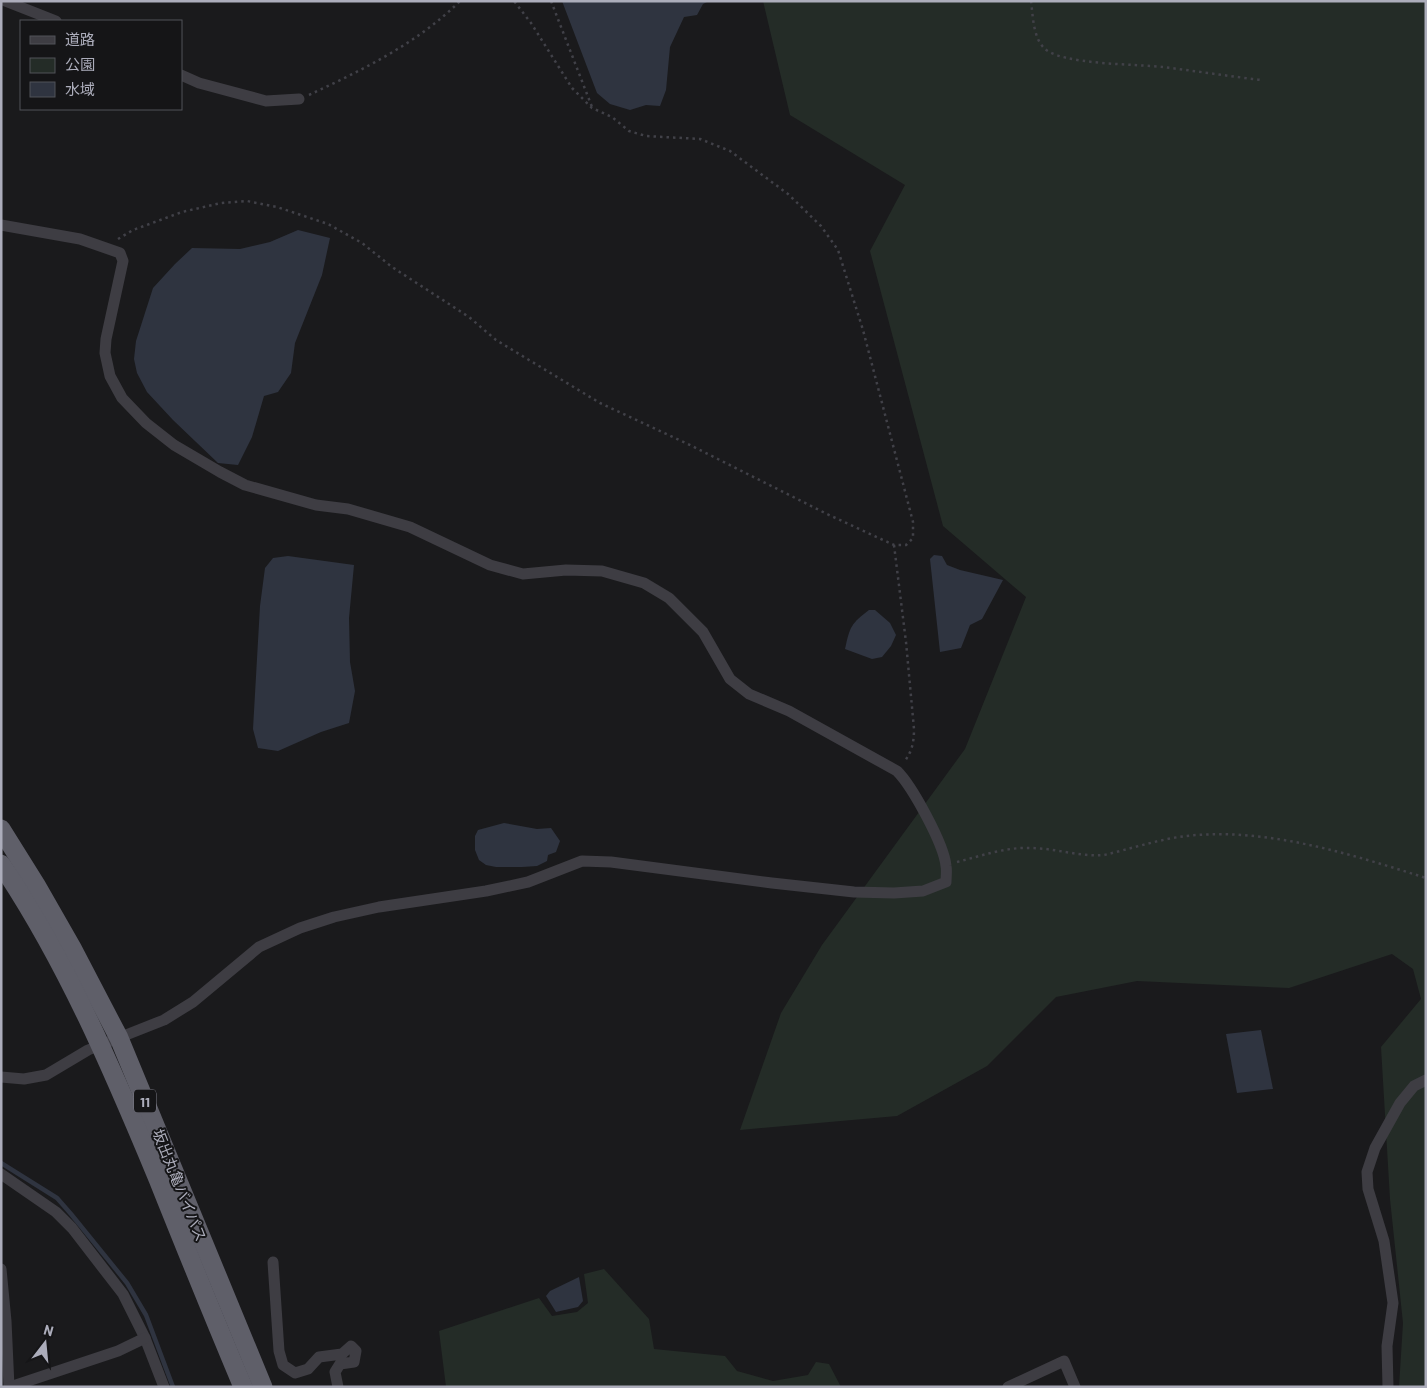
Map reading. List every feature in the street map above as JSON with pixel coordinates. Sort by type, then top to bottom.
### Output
[{"type":"highway","name":"坂出丸亀バイパス","points":[[1,829],[68,941],[119,1038],[263,1387]]},
{"type":"highway","name":"坂出丸亀バイパス","points":[[1,864],[20,892],[53,951],[101,1045],[126,1101],[242,1387]]},
{"type":"street","points":[[5,1],[53,20]]},
{"type":"street","points":[[182,75],[199,83],[266,101],[299,99]]},
{"type":"street","points":[[1,226],[80,239],[120,252],[123,260],[106,339],[105,353],[110,376],[122,398],[146,423],[174,444],[245,485],[316,505],[348,509],[410,527],[490,566],[523,574],[566,570],[602,571],[644,583],[669,598],[697,625],[703,632],[730,680],[749,694],[789,711],[897,771],[906,780],[935,834],[946,865],[946,882],[923,891],[894,893],[854,892],[611,862],[582,861],[528,882],[486,891],[378,907],[334,917],[300,928],[259,947],[193,1002],[164,1020],[88,1050],[46,1075],[24,1079],[1,1078]]},
{"type":"street","points":[[1388,1387],[1387,1346],[1393,1303],[1384,1241],[1368,1189],[1368,1172],[1375,1148],[1400,1103],[1414,1086],[1426,1080]]},
{"type":"street","points":[[1,1174],[56,1212],[72,1228],[123,1294],[145,1338],[164,1387]]},
{"type":"street","points":[[273,1262],[279,1351],[283,1365],[295,1373],[308,1369],[319,1357],[342,1354],[352,1346],[356,1351],[354,1362],[340,1364],[335,1372],[338,1387]]},
{"type":"street","points":[[1,1269],[10,1387],[118,1351],[145,1338]]},
{"type":"street","points":[[1008,1387],[1064,1361],[1075,1387]]},
{"type":"path","points":[[299,99],[349,76],[394,50],[444,17],[460,1]]},
{"type":"path","points":[[104,247],[133,230],[182,212],[247,201],[277,207],[328,224],[362,243],[392,268],[468,317],[496,340],[600,403],[688,444],[829,515],[894,545],[906,545],[913,538],[913,522],[864,330],[838,250],[821,226],[788,194],[730,150],[700,140],[646,136],[629,131],[612,118],[592,108],[572,88],[531,23],[514,1]]},
{"type":"path","points":[[551,1],[592,108]]},
{"type":"path","points":[[1031,1],[1033,24],[1038,40],[1044,49],[1058,56],[1105,64],[1161,67],[1261,80]]},
{"type":"path","points":[[894,545],[914,729],[914,740],[910,755],[897,771]]},
{"type":"path","points":[[946,865],[1011,848],[1032,848],[1093,856],[1184,836],[1215,834],[1287,841],[1345,853],[1426,878]]},
{"type":"green space","points":[[763,1],[1426,1],[1426,1387],[1399,1387],[1403,1323],[1390,1199],[1381,1047],[1421,999],[1413,969],[1392,954],[1289,988],[1137,981],[1056,997],[987,1066],[897,1116],[740,1130],[781,1013],[822,945],[965,749],[1026,597],[943,526],[870,251],[905,185],[790,115]]},
{"type":"green space","points":[[604,1269],[649,1319],[654,1349],[725,1356],[737,1371],[773,1381],[808,1375],[816,1362],[829,1364],[841,1387],[446,1387],[439,1331],[539,1298],[552,1316],[577,1312],[588,1303],[584,1274]]},
{"type":"water","points":[[562,1],[709,1],[703,4],[697,15],[684,17],[670,47],[666,90],[660,106],[646,105],[630,110],[610,104],[597,93]]},
{"type":"water","points":[[298,230],[330,238],[322,275],[295,343],[291,373],[278,392],[264,396],[252,437],[238,465],[218,463],[147,392],[137,373],[134,359],[136,341],[153,288],[192,248],[240,249],[270,242]]},
{"type":"water","points":[[934,555],[942,556],[947,565],[960,570],[1003,580],[982,619],[970,625],[961,648],[940,652],[930,559]]},
{"type":"water","points":[[288,556],[354,565],[349,618],[350,662],[355,691],[349,723],[321,732],[278,751],[258,748],[253,729],[260,606],[265,568],[273,558]]},
{"type":"water","points":[[869,610],[875,610],[890,623],[896,635],[891,646],[882,657],[872,659],[845,649],[852,626]]},
{"type":"water","points":[[504,823],[537,829],[551,828],[560,841],[556,852],[548,855],[547,861],[537,866],[496,867],[486,865],[479,860],[475,850],[475,836],[478,830]]},
{"type":"water","points":[[1261,1030],[1273,1089],[1237,1093],[1226,1034]]},
{"type":"water","points":[[579,1277],[583,1301],[578,1307],[556,1312],[546,1296],[550,1291]]},
{"type":"waterway","points":[[1,1163],[57,1198],[127,1283],[146,1315],[173,1387]]}]
